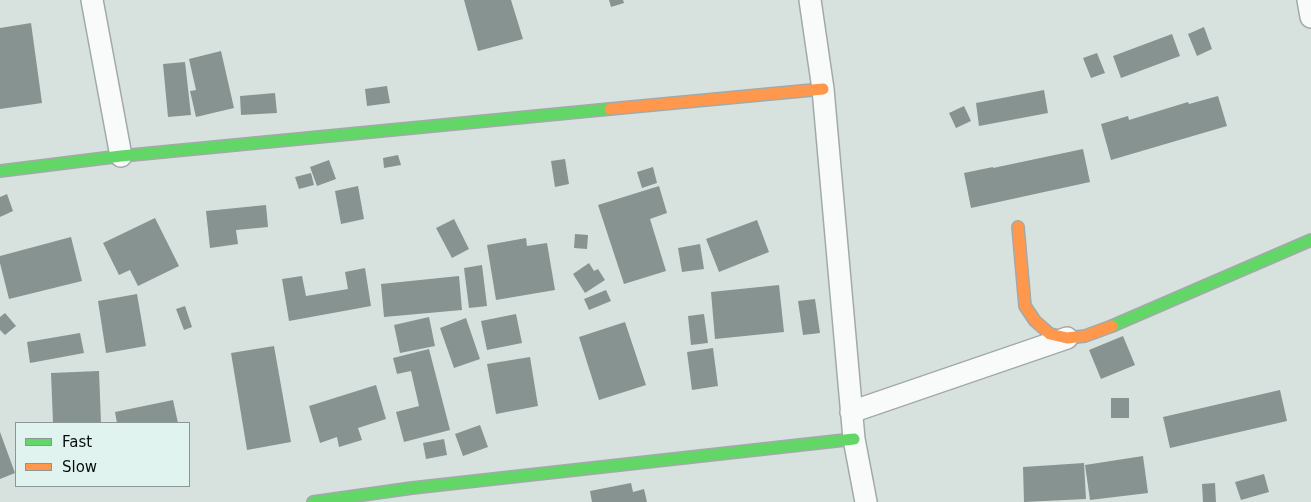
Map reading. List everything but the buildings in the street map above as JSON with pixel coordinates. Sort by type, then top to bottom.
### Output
[{"type":"street","points":[[92,0],[121,156]]},
{"type":"street","points":[[810,0],[823,89],[854,439],[866,502]]},
{"type":"street","points":[[1308,0],[1311,17]]},
{"type":"street","points":[[0,172],[121,156],[823,89]]},
{"type":"street","points":[[1018,227],[1025,306],[1035,321],[1050,334],[1067,338]]},
{"type":"street","points":[[851,412],[1067,338],[1085,336],[1102,330],[1311,240]]},
{"type":"street","points":[[314,502],[413,495],[854,439]]},
{"type":"traffic: fast","points":[[0,171],[121,156],[610,109]]},
{"type":"traffic: fast","points":[[1112,326],[1311,240]]},
{"type":"traffic: fast","points":[[313,502],[412,488],[854,439]]},
{"type":"traffic: slow","points":[[610,109],[823,89]]},
{"type":"traffic: slow","points":[[1018,227],[1025,306],[1035,321],[1050,334],[1067,338],[1085,336],[1112,326]]}]
